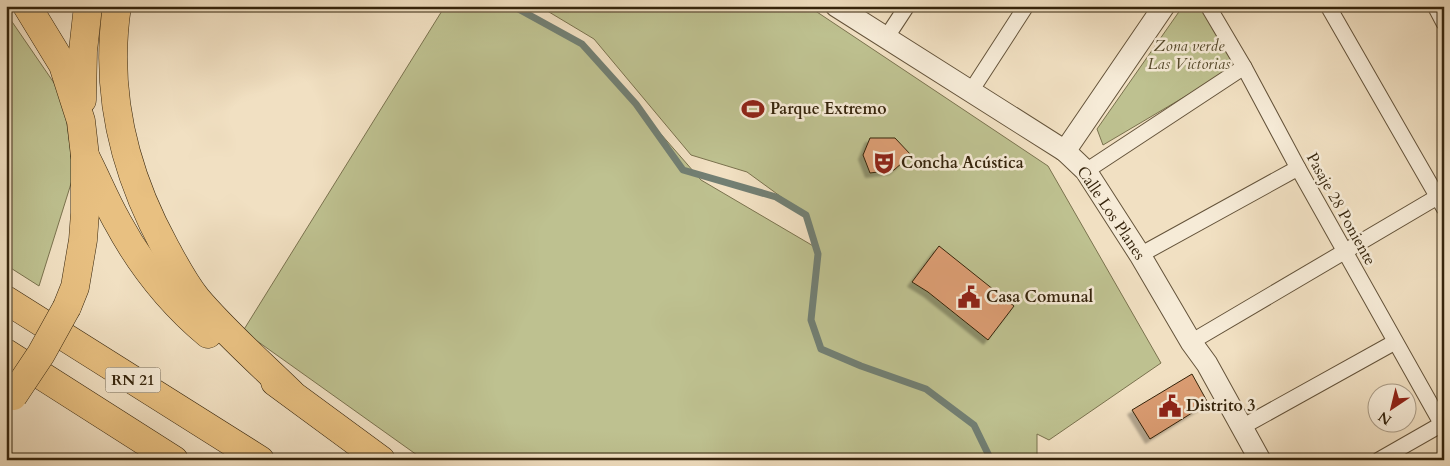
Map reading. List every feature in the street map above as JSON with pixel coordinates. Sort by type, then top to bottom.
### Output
[{"type":"main road","points":[[27,6],[63,65],[81,121]]},
{"type":"main road","points":[[10,400],[41,354],[67,308],[75,287],[83,240],[85,213],[85,156],[81,121],[83,51],[88,6]]},
{"type":"main road","points":[[117,6],[113,64],[116,103],[123,146],[140,197],[177,268],[197,298],[237,341],[291,393]]},
{"type":"main road","points":[[85,156],[117,222],[163,290],[197,324],[228,349],[381,460]]},
{"type":"main road","name":"RN 21","points":[[6,300],[260,460]]},
{"type":"main road","name":"RN 21","points":[[6,353],[174,460]]},
{"type":"street","name":"Calle Los Planes","points":[[836,6],[1065,151],[1086,171],[1140,255],[1206,364],[1260,460]]},
{"type":"street","points":[[886,38],[907,6]]},
{"type":"street","points":[[971,91],[1026,6]]},
{"type":"street","points":[[1065,151],[1164,6]]},
{"type":"street","name":"Pasaje 28 Poniente","points":[[1208,6],[1244,67],[1298,168],[1443,426]]},
{"type":"street","points":[[1191,342],[1345,251],[1442,199],[1328,6]]},
{"type":"street","points":[[1435,6],[1444,23]]},
{"type":"street","points":[[1086,171],[1244,67]]},
{"type":"street","points":[[1140,255],[1298,168]]},
{"type":"street","points":[[1242,427],[1395,342]]},
{"type":"street","points":[[1379,460],[1443,426]]},
{"type":"green space","points":[[445,6],[515,6],[585,47],[701,180],[815,247],[806,215],[747,172],[691,155],[594,39],[539,6],[808,6],[1048,166],[1161,363],[1049,440],[1037,434],[1037,458],[1033,460],[424,460],[243,331]]},
{"type":"green space","name":"Zona verde Las Victorias","points":[[1183,6],[1201,6],[1235,67],[1103,145],[1097,129]]},
{"type":"green space","points":[[6,13],[63,96],[74,174],[39,286],[6,265]]},
{"type":"building","name":"Concha Acústica","points":[[870,138],[895,138],[911,155],[894,170],[870,173],[863,155]]},
{"type":"building","name":"Casa Comunal","points":[[939,246],[1014,306],[988,340],[928,292],[912,282]]},
{"type":"building","name":"Distrito 3","points":[[1192,374],[1208,403],[1150,439],[1132,410]]},
{"type":"waterway","points":[[513,6],[582,44],[636,104],[683,170],[776,197],[806,215],[818,254],[811,320],[821,349],[861,366],[926,389],[974,425],[991,460]]},
{"type":"place","name":"Parque Extremo","points":[[753,109]]},
{"type":"place","name":"Concha Acústica","points":[[884,163]]},
{"type":"place","name":"Casa Comunal","points":[[969,297]]},
{"type":"place","name":"Distrito 3","points":[[1170,406]]}]
